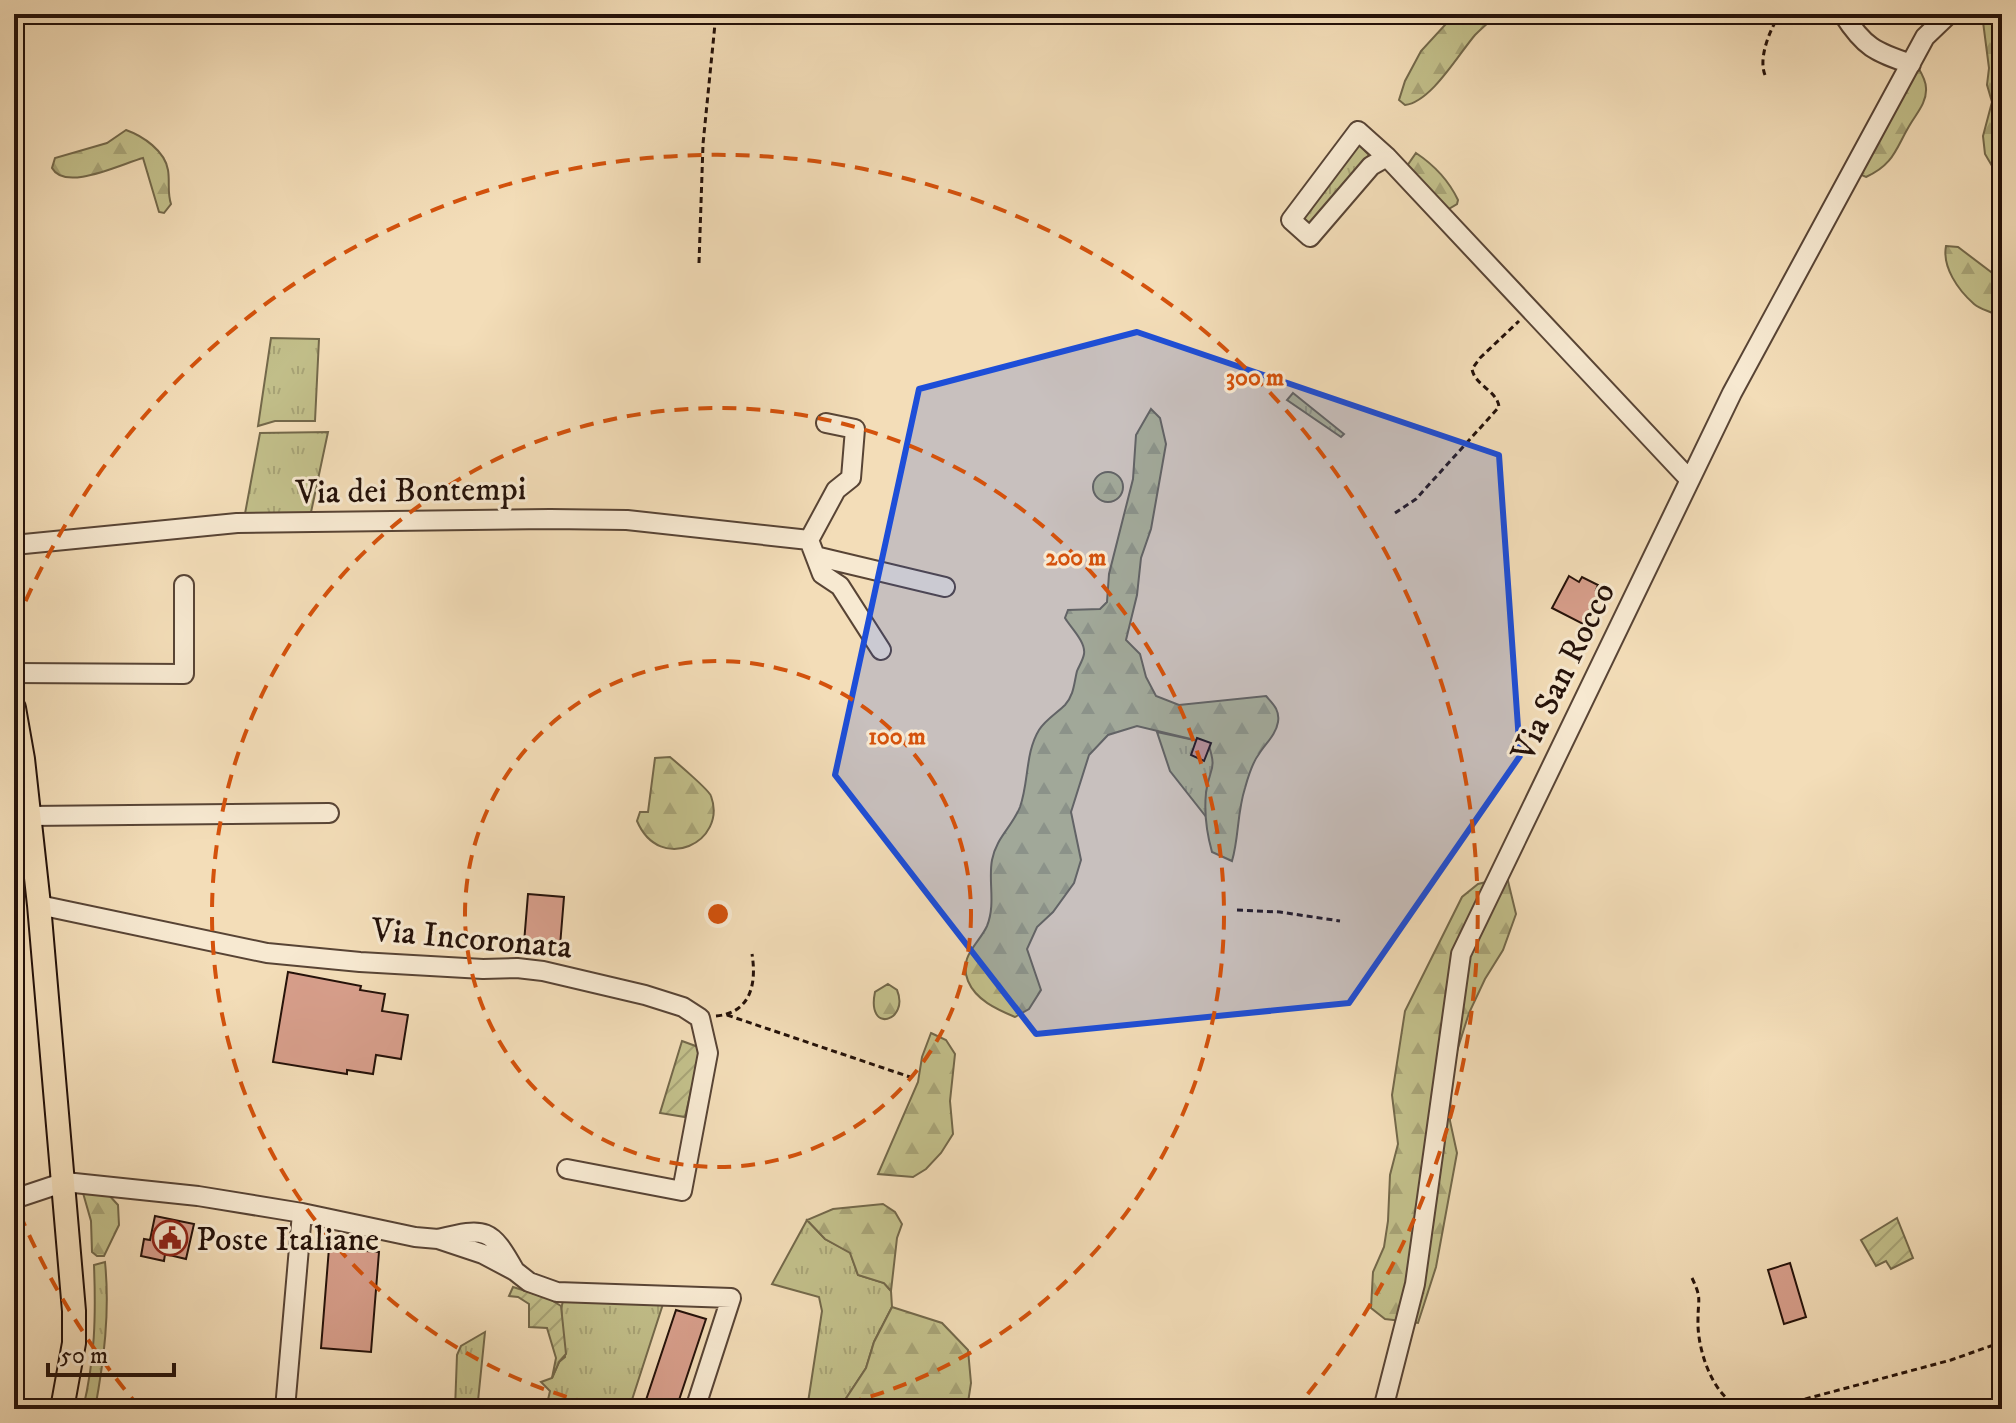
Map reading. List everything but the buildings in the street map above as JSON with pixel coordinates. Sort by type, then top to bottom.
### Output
[{"type":"main road","points":[[14,708],[23,759],[39,905],[65,1182],[74,1343],[62,1409]]},
{"type":"street","points":[[1843,14],[1859,39],[1883,55],[1911,64]]},
{"type":"street","name":"Via San Rocco","points":[[1383,1409],[1415,1284],[1461,954],[1732,393],[1925,37],[1949,14]]},
{"type":"street","points":[[1387,157],[1371,166],[1310,237],[1291,220],[1358,131],[1387,157],[1690,480]]},
{"type":"street","points":[[826,423],[855,429],[854,460],[851,478],[836,490],[812,548],[822,574],[840,586],[881,650]]},
{"type":"street","name":"Via dei Bontempi","points":[[14,545],[237,523],[627,520],[812,548],[945,587]]},
{"type":"street","points":[[14,673],[184,674],[184,585]]},
{"type":"street","points":[[29,816],[329,813]]},
{"type":"street","name":"Via Incoronata","points":[[39,905],[267,953],[360,962],[543,971],[645,995],[683,1007],[700,1018]]},
{"type":"street","points":[[567,1169],[682,1191],[708,1053],[700,1018]]},
{"type":"street","points":[[14,1199],[65,1182],[198,1196],[438,1239],[483,1254],[541,1288],[557,1292],[731,1298],[695,1409]]},
{"type":"street","points":[[285,1409],[302,1213]]},
{"type":"path","points":[[699,263],[703,144],[716,14]]},
{"type":"path","points":[[1765,75],[1762,71],[1763,58],[1780,14]]},
{"type":"path","points":[[1395,513],[1416,499],[1499,407],[1496,397],[1476,381],[1472,369],[1530,310]]},
{"type":"path","points":[[1237,910],[1280,912],[1340,921]]},
{"type":"path","points":[[700,1018],[732,1015],[745,1002],[753,986],[752,954]]},
{"type":"path","points":[[727,1015],[910,1077]]},
{"type":"path","points":[[1692,1278],[1701,1297],[1698,1320],[1701,1344],[1715,1382],[1731,1402],[1751,1408],[1779,1406],[1951,1360],[2002,1342]]},
{"type":"highlighted area","points":[[1137,332],[1499,455],[1520,756],[1349,1003],[1036,1034],[835,775],[919,389]]},
{"type":"green space","points":[[1455,14],[1498,14],[1475,35],[1425,96],[1405,105],[1399,100],[1421,51]]},
{"type":"green space","points":[[1982,14],[2002,14],[2002,220],[1995,171],[1985,154],[1983,136],[1992,102],[1987,85],[1989,68]]},
{"type":"green space","points":[[1916,64],[1926,85],[1921,107],[1889,161],[1866,177],[1857,173]]},
{"type":"green space","points":[[126,130],[152,145],[166,163],[171,204],[164,213],[159,212],[143,158],[81,177],[59,175],[52,168],[55,158],[107,143]]},
{"type":"green space","points":[[1359,145],[1369,155],[1310,225],[1300,220]]},
{"type":"green space","points":[[1416,153],[1446,180],[1458,200],[1457,204],[1447,210],[1407,166]]},
{"type":"green space","points":[[1946,246],[1958,247],[1999,278],[2002,276],[2002,320],[1996,314],[1977,307],[1962,292],[1946,262]]},
{"type":"green space","points":[[271,338],[319,339],[315,421],[275,421],[258,426]]},
{"type":"green space","points":[[1293,393],[1344,434],[1341,437],[1287,400]]},
{"type":"green space","points":[[1151,409],[1160,418],[1166,444],[1126,640],[1140,654],[1146,677],[1156,696],[1179,705],[1266,696],[1277,711],[1278,722],[1249,775],[1232,861],[1212,852],[1209,838],[1205,801],[1213,765],[1208,743],[1137,726],[1108,735],[1089,755],[1071,812],[1081,860],[1074,883],[1053,912],[1037,927],[1027,949],[1041,990],[1029,1009],[1015,1017],[976,994],[968,981],[966,964],[990,918],[992,860],[997,845],[1020,807],[1035,739],[1044,723],[1068,701],[1083,656],[1080,640],[1065,618],[1068,610],[1100,609],[1107,602],[1109,574],[1133,479],[1136,435]]},
{"type":"green space","points":[[328,432],[310,517],[244,519],[260,433]]},
{"type":"green space","points":[[1108,472],[1118,477],[1123,487],[1118,497],[1108,502],[1098,497],[1093,487],[1098,477]]},
{"type":"green space","points":[[1157,732],[1208,743],[1215,762],[1206,793],[1207,818],[1170,771]]},
{"type":"green space","points":[[670,757],[709,793],[714,812],[710,827],[701,838],[689,846],[675,849],[661,846],[647,837],[637,821],[640,812],[648,812],[655,758]]},
{"type":"green space","points":[[1507,877],[1516,914],[1503,950],[1469,1013],[1451,1070],[1450,1121],[1457,1153],[1436,1267],[1418,1323],[1385,1319],[1371,1308],[1373,1272],[1384,1247],[1390,1175],[1398,1144],[1392,1095],[1405,1011],[1462,897],[1478,884]]},
{"type":"green space","points":[[888,984],[897,990],[899,1001],[898,1009],[888,1019],[876,1014],[874,1006],[875,992]]},
{"type":"green space","points":[[931,1033],[946,1040],[955,1054],[950,1101],[953,1134],[941,1153],[913,1177],[878,1174],[918,1082],[922,1057]]},
{"type":"green space","points":[[682,1041],[701,1048],[685,1117],[660,1113]]},
{"type":"green space","points":[[86,1189],[107,1193],[118,1205],[119,1225],[104,1256],[92,1252],[91,1221],[83,1193]]},
{"type":"green space","points":[[883,1204],[895,1212],[902,1224],[897,1238],[891,1291],[884,1283],[858,1275],[850,1253],[825,1239],[807,1220],[833,1209]]},
{"type":"green space","points":[[1897,1218],[1913,1258],[1891,1269],[1886,1261],[1876,1266],[1861,1240]]},
{"type":"green space","points":[[807,1220],[825,1239],[850,1252],[858,1275],[884,1283],[891,1291],[892,1307],[874,1342],[866,1368],[839,1409],[807,1409],[822,1311],[819,1297],[772,1284]]},
{"type":"green space","points":[[105,1262],[106,1318],[101,1372],[95,1409],[83,1409],[94,1337],[94,1265]]},
{"type":"green space","points":[[513,1287],[548,1298],[561,1306],[566,1354],[552,1378],[556,1358],[547,1328],[529,1327],[529,1304],[518,1297],[509,1296]]},
{"type":"green space","points":[[563,1301],[663,1304],[629,1409],[535,1409],[547,1404],[550,1391],[541,1382],[552,1378],[559,1362],[565,1357]]},
{"type":"green space","points":[[892,1307],[942,1323],[968,1350],[971,1383],[967,1409],[839,1409],[866,1368],[874,1342]]},
{"type":"green space","points":[[485,1332],[478,1401],[487,1409],[455,1409],[457,1355],[461,1346]]},
{"type":"place","name":"Poste Italiane","points":[[170,1238]]}]
